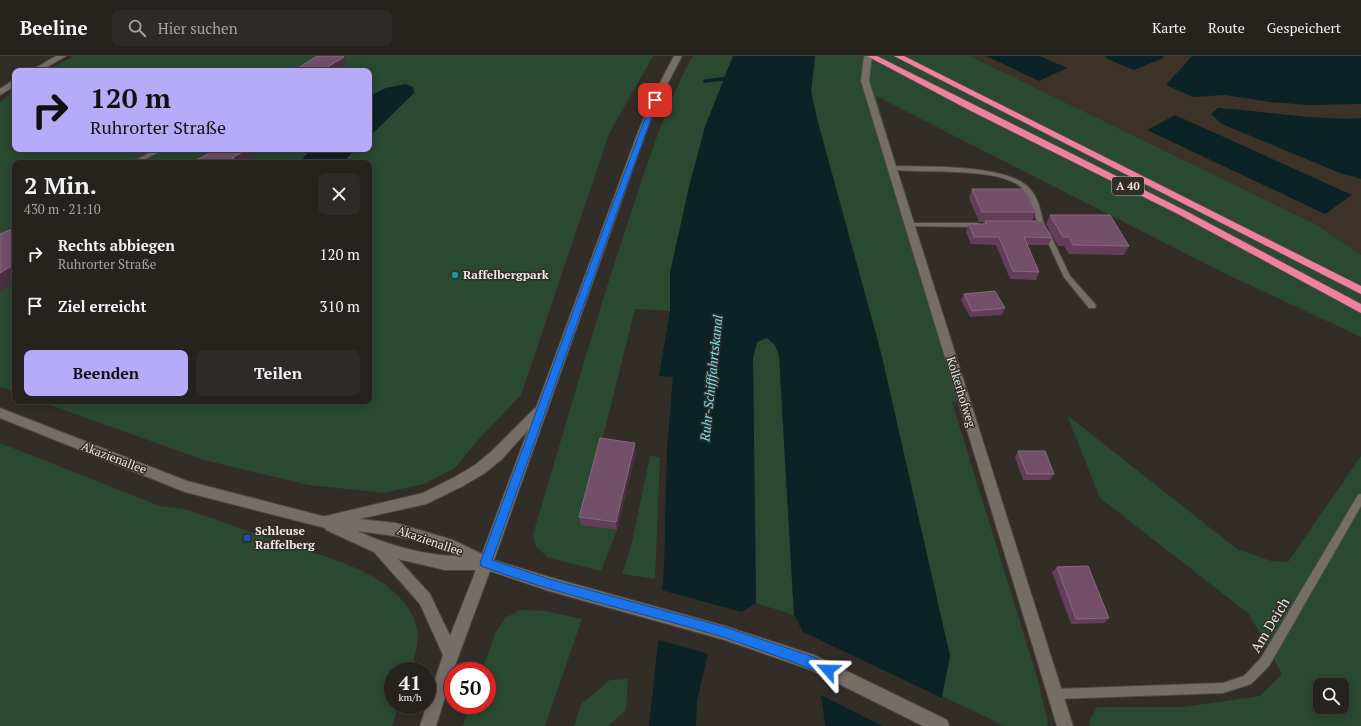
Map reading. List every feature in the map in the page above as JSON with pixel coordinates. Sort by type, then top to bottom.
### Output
[{"type":"highway","name":"A 40","points":[[871,56],[892,68],[1181,212],[1361,309]]},
{"type":"highway","name":"A 40","points":[[898,56],[997,107],[1289,252],[1361,290]]},
{"type":"main road","points":[[40,68],[62,56]]},
{"type":"main road","points":[[428,726],[451,655],[543,407],[593,263],[655,100],[678,56]]},
{"type":"main road","name":"Kolkerhofweg","points":[[868,56],[865,81],[1065,726]]},
{"type":"main road","points":[[0,93],[12,85]]},
{"type":"main road","points":[[322,522],[426,498],[458,482],[480,469],[497,455],[543,407]]},
{"type":"main road","name":"Akazienallee","points":[[0,413],[185,486],[322,522],[396,529],[453,546],[485,563]]},
{"type":"main road","name":"Akazienallee","points":[[322,522],[379,548],[446,562],[485,563]]},
{"type":"main road","points":[[379,548],[424,599],[451,655]]},
{"type":"main road","points":[[485,563],[725,633],[814,663],[941,726]]},
{"type":"lane","points":[[140,160],[154,152]]},
{"type":"lane","points":[[892,168],[985,173],[1004,177],[1019,183],[1027,189],[1034,200],[1038,225],[1052,243],[1067,277],[1092,306]]},
{"type":"lane","points":[[909,225],[982,225]]},
{"type":"lane","name":"Am Deich","points":[[1056,694],[1223,688],[1247,680],[1265,662],[1361,498]]},
{"type":"shaded area","points":[[970,56],[1361,56],[1361,255],[1317,225]]},
{"type":"green space","name":"Raffelbergpark","points":[[74,56],[653,56],[609,134],[521,395],[477,441],[455,468],[424,484],[384,493],[309,485],[204,460],[47,404],[372,404],[372,160],[12,160],[12,391],[0,387],[0,102],[12,93],[12,152],[372,152],[372,68],[52,68]]},
{"type":"green space","points":[[693,56],[733,56],[705,127],[689,187],[670,273],[670,311],[635,309],[581,525],[617,530],[601,571],[547,557],[536,546],[533,534],[616,258],[643,177],[673,95]]},
{"type":"green space","points":[[815,56],[970,56],[1317,225],[1361,255],[1361,337],[1228,275],[876,96],[946,332],[972,402],[952,402],[1038,680],[1048,723],[1047,726],[1005,726],[942,696],[950,656],[877,336],[817,119],[811,91]]},
{"type":"green space","points":[[767,338],[775,345],[779,355],[794,615],[756,603],[753,358],[757,342]]},
{"type":"green space","points":[[1067,415],[1237,549],[1271,561],[1288,562],[1361,456],[1361,726],[1090,726],[1089,721],[1097,707],[1184,707],[1260,696],[1282,674],[1249,614],[1100,498]]},
{"type":"green space","points":[[0,443],[160,506],[185,509],[354,567],[374,577],[391,589],[405,604],[417,627],[417,646],[413,662],[384,662],[384,714],[396,714],[392,726],[0,726]]},
{"type":"green space","points":[[650,456],[660,457],[655,579],[622,574],[631,547]]},
{"type":"green space","points":[[520,610],[546,611],[582,619],[545,726],[463,726],[467,714],[496,714],[496,662],[485,662],[495,634],[505,618]]},
{"type":"green space","points":[[628,679],[626,710],[608,726],[574,726],[581,704],[610,680]]},
{"type":"water","name":"Ruhr-Schifffahrtskanal","points":[[733,56],[815,56],[811,91],[817,119],[882,357],[950,656],[942,696],[941,726],[825,726],[824,712],[815,669],[806,641],[794,615],[779,355],[775,345],[767,338],[757,342],[753,358],[756,603],[742,612],[708,653],[697,701],[696,726],[649,726],[664,568],[667,449],[673,377],[659,376],[670,311],[670,273],[689,187],[705,127]]},
{"type":"water","points":[[986,56],[1040,56],[1067,68],[1039,81]]},
{"type":"water","points":[[1105,56],[1164,56],[1163,58],[1134,70],[1107,59]]},
{"type":"water","points":[[1192,56],[1361,56],[1361,104],[1308,105],[1270,102],[1225,95],[1193,97],[1166,85]]},
{"type":"water","points":[[406,84],[413,87],[414,93],[372,134],[372,95],[386,88]]},
{"type":"water","points":[[1218,108],[1308,117],[1343,119],[1361,118],[1361,179],[1340,173],[1222,124],[1211,114]]},
{"type":"water","points":[[1175,115],[1352,195],[1325,214],[1147,130]]},
{"type":"water","points":[[308,152],[353,152],[345,160],[302,160]]},
{"type":"pier","points":[[661,590],[742,612],[756,603],[758,604],[743,613],[709,654],[656,639]]},
{"type":"pier","points":[[792,614],[803,632],[944,699],[943,726],[883,726],[819,694],[801,633]]},
{"type":"building","points":[[317,56],[344,57],[326,68],[298,68]]},
{"type":"building","points":[[212,152],[241,153],[230,160],[196,160]]},
{"type":"building","points":[[972,189],[1024,189],[1036,212],[982,212]]},
{"type":"building","points":[[1050,215],[1110,215],[1129,246],[1073,245],[1069,237],[1063,237]]},
{"type":"building","points":[[985,221],[1042,221],[1052,238],[1024,237],[1039,272],[1013,271],[999,237],[974,237],[969,224],[986,224]]},
{"type":"building","points":[[12,229],[12,266],[0,273],[0,234]]},
{"type":"building","points":[[995,291],[1005,308],[972,311],[964,294]]},
{"type":"building","points":[[600,438],[635,443],[616,522],[579,517]]},
{"type":"building","points":[[1018,451],[1045,451],[1054,474],[1027,474]]},
{"type":"building","points":[[1088,566],[1109,618],[1076,619],[1057,567]]},
{"type":"waterway","points":[[705,81],[730,78]]},
{"type":"place","name":"Raffelbergpark","points":[[455,275]]},
{"type":"place","name":"Schleuse Raffelberg","points":[[247,538]]},
{"type":"route","points":[[655,100],[593,263],[543,407],[485,563],[549,584],[725,633],[814,663],[828,670]]}]
